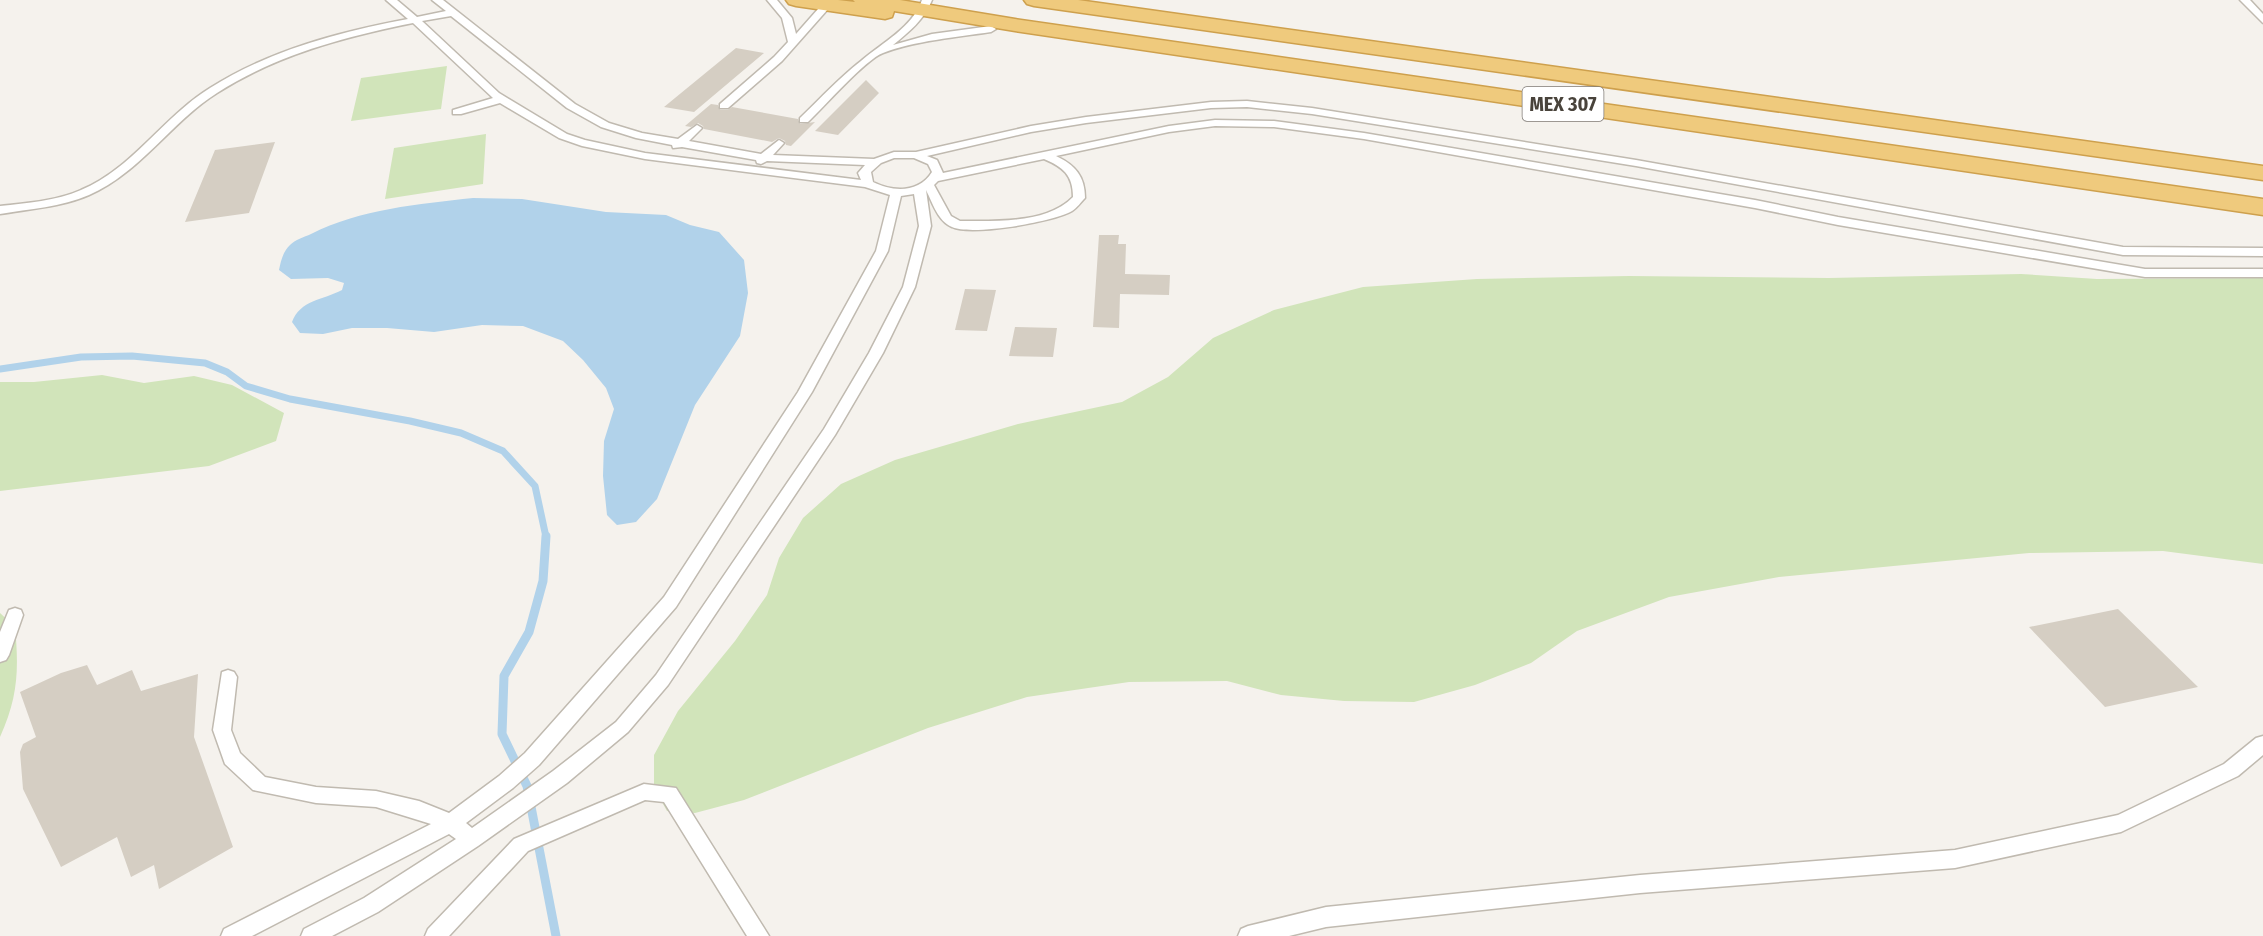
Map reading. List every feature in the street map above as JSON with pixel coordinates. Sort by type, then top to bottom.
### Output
[{"type":"highway","points":[[796,0],[923,9],[991,29],[1410,89],[1454,93],[1487,92]]},
{"type":"highway","name":"MEX 307","points":[[863,0],[1015,25],[1487,92],[2263,207]]},
{"type":"highway","name":"MEX 307","points":[[1034,0],[2263,173]]},
{"type":"lane","points":[[391,0],[501,99],[563,136],[663,158],[751,171],[868,184],[885,192],[896,193],[1041,154],[1169,129],[1215,123],[1274,124],[1364,136],[1755,204],[1838,221],[2145,273],[2263,273]]},
{"type":"lane","points":[[436,0],[571,106],[605,125],[640,136],[763,158],[875,162],[894,155],[916,155],[1010,133],[1086,120],[1211,105],[1247,104],[1312,111],[1636,163],[2123,251],[2263,252]]},
{"type":"lane","points":[[772,0],[787,18],[793,43]]},
{"type":"lane","points":[[2245,0],[2263,20]]},
{"type":"lane","points":[[724,106],[793,43],[828,2]]},
{"type":"lane","points":[[804,120],[923,9]]},
{"type":"lane","points":[[0,210],[45,203],[91,191],[128,166],[183,111],[213,90],[250,69],[362,30],[453,13]]},
{"type":"lane","points":[[874,55],[932,37],[991,29]]},
{"type":"lane","points":[[457,112],[501,99]]},
{"type":"lane","points":[[663,158],[697,128]]},
{"type":"lane","points":[[751,171],[779,143]]},
{"type":"lane","points":[[928,184],[946,218],[957,225],[1040,219],[1060,214],[1077,204],[1081,190],[1076,174],[1062,162],[1041,154]]},
{"type":"lane","points":[[311,936],[370,905],[471,840],[560,777],[622,727],[662,680],[830,432],[876,354],[909,287],[925,226],[928,184],[938,172],[933,162],[916,155]]},
{"type":"lane","points":[[868,184],[864,173],[875,162]]},
{"type":"lane","points":[[231,936],[451,823],[506,782],[532,759],[670,602],[780,432],[805,392],[882,251],[896,193]]},
{"type":"lane","points":[[0,655],[15,615]]},
{"type":"lane","points":[[228,677],[222,730],[232,758],[260,784],[316,795],[376,799],[419,810],[451,823],[471,840]]},
{"type":"lane","points":[[1248,936],[1326,917],[1640,884],[1955,859],[2121,823],[2231,770],[2263,744]]},
{"type":"lane","points":[[435,936],[522,845],[644,792],[669,794],[759,936]]},
{"type":"green space","points":[[447,66],[441,109],[351,121],[361,78]]},
{"type":"green space","points":[[486,134],[483,184],[385,199],[394,148]]},
{"type":"green space","points":[[2021,274],[2097,279],[2263,278],[2263,564],[2163,551],[2029,553],[1779,577],[1669,597],[1577,631],[1531,663],[1475,685],[1414,702],[1344,701],[1281,695],[1227,681],[1129,682],[1027,697],[928,728],[744,800],[695,813],[667,811],[654,788],[654,755],[678,711],[735,641],[767,595],[779,558],[803,518],[841,484],[895,460],[1018,424],[1122,402],[1168,377],[1213,338],[1274,310],[1363,287],[1477,279],[1629,276],[1829,278]]},
{"type":"green space","points":[[102,375],[144,383],[194,376],[232,385],[284,413],[276,441],[209,466],[0,491],[0,382],[34,382]]},
{"type":"green space","points":[[0,613],[15,627],[17,670],[14,696],[0,737]]},
{"type":"water","points":[[473,198],[522,199],[606,212],[666,215],[690,225],[719,232],[744,260],[748,293],[740,336],[695,405],[657,499],[636,522],[617,525],[607,515],[603,476],[604,441],[614,409],[606,388],[583,360],[563,341],[523,326],[482,325],[434,332],[352,328],[323,334],[300,333],[292,322],[306,305],[342,290],[344,283],[328,278],[291,279],[279,270],[284,253],[294,242],[330,226],[370,213],[411,205]]},
{"type":"building","points":[[736,48],[764,53],[694,112],[664,107]]},
{"type":"building","points":[[866,80],[879,93],[838,135],[815,131]]},
{"type":"building","points":[[711,104],[718,105],[720,110],[728,110],[732,107],[798,119],[800,124],[815,122],[791,146],[786,145],[785,141],[779,138],[772,142],[704,129],[698,123],[691,127],[685,126]]},
{"type":"building","points":[[275,142],[249,213],[185,222],[215,150]]},
{"type":"building","points":[[1099,235],[1119,235],[1118,244],[1126,244],[1125,274],[1170,275],[1169,295],[1120,294],[1119,328],[1093,327]]},
{"type":"building","points":[[965,289],[996,290],[987,331],[955,330]]},
{"type":"building","points":[[1015,327],[1057,328],[1053,357],[1009,356]]},
{"type":"building","points":[[2118,609],[2198,687],[2105,707],[2029,627]]},
{"type":"building","points":[[87,665],[97,685],[132,670],[141,691],[198,674],[194,737],[233,847],[159,889],[154,865],[131,877],[117,837],[61,867],[23,789],[20,752],[23,744],[36,737],[20,692],[61,673]]},
{"type":"waterway","points":[[0,369],[81,357],[132,356],[205,363],[227,372],[246,386],[290,399],[410,421],[461,433],[503,451],[535,486],[546,537]]},
{"type":"waterway","points":[[546,537],[543,581],[529,632],[504,676],[502,734],[527,786],[556,936]]}]
